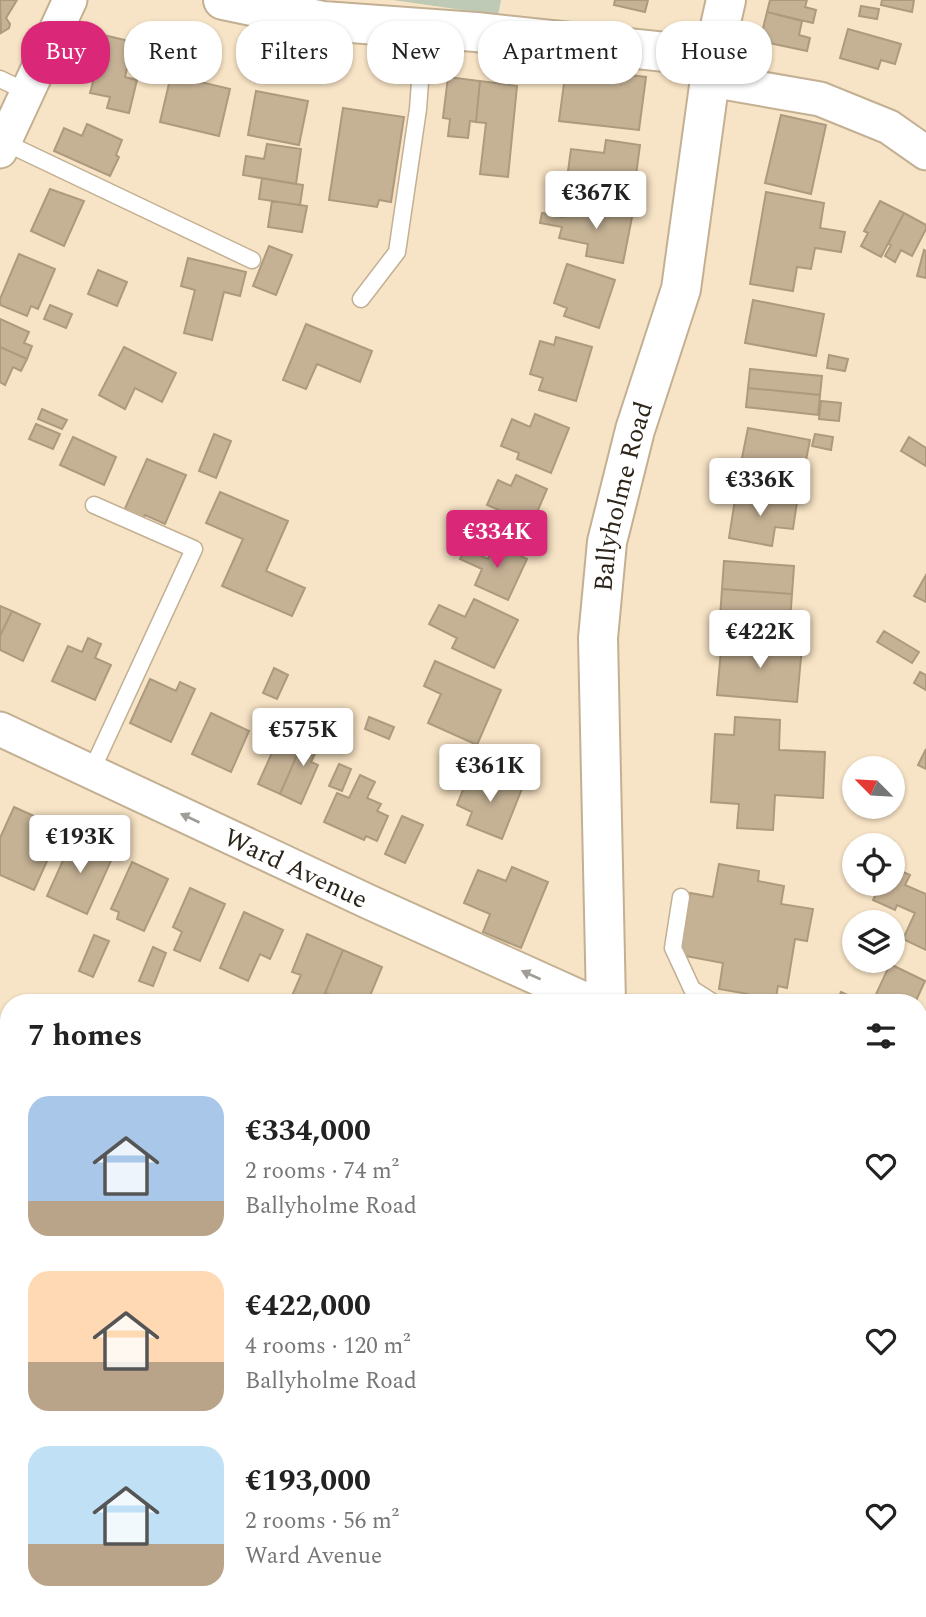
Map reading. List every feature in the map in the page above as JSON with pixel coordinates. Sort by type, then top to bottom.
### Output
[{"type":"main road","points":[[223,0],[323,21],[367,24]]},
{"type":"main road","name":"Ballyholme Road","points":[[722,21],[726,0]]},
{"type":"main road","points":[[464,34],[656,61]]},
{"type":"main road","name":"Ballyholme Road","points":[[606,994],[598,638],[607,542],[635,430],[681,289],[710,84]]},
{"type":"street","points":[[2,146],[14,86],[70,0]]},
{"type":"street","points":[[766,84],[821,99],[889,127],[926,153]]},
{"type":"street","name":"Ward Avenue","points":[[0,729],[369,902],[573,994]]},
{"type":"lane","points":[[361,299],[397,252],[420,84]]},
{"type":"lane","points":[[2,146],[252,260]]},
{"type":"lane","points":[[91,772],[194,549],[94,505]]},
{"type":"lane","points":[[681,897],[673,948],[692,989],[700,994]]},
{"type":"green space","points":[[393,0],[501,0],[498,15]]},
{"type":"building","points":[[0,0],[17,0],[6,18],[10,24],[9,28],[1,33]]},
{"type":"building","points":[[615,0],[648,0],[645,12],[614,5]]},
{"type":"building","points":[[770,0],[807,0],[805,7],[816,10],[813,23],[767,12]]},
{"type":"building","points":[[882,0],[914,0],[912,12],[881,5]]},
{"type":"building","points":[[861,6],[879,9],[877,19],[859,16]]},
{"type":"building","points":[[767,12],[802,21],[799,35],[810,38],[807,51],[772,44],[772,21],[765,21]]},
{"type":"building","points":[[848,29],[901,44],[895,64],[881,60],[878,69],[840,58]]},
{"type":"building","points":[[110,36],[124,40],[124,84],[136,84],[129,113],[107,108],[110,97],[90,93],[92,84],[110,84]]},
{"type":"building","points":[[642,77],[646,77],[639,130],[559,121],[564,84],[642,84]]},
{"type":"building","points":[[464,79],[478,81],[476,122],[470,121],[468,138],[448,136],[450,119],[443,118],[447,84],[464,84]]},
{"type":"building","points":[[169,84],[209,84],[230,89],[219,136],[160,122]]},
{"type":"building","points":[[480,84],[517,86],[508,177],[480,174],[486,123],[476,122]]},
{"type":"building","points":[[256,91],[308,101],[299,145],[248,135]]},
{"type":"building","points":[[343,108],[404,117],[391,202],[379,200],[377,207],[329,200]]},
{"type":"building","points":[[781,115],[826,125],[811,194],[765,183]]},
{"type":"building","points":[[87,124],[122,140],[116,155],[119,157],[110,176],[54,151],[64,128],[82,136]]},
{"type":"building","points":[[606,140],[640,145],[633,198],[594,193],[595,183],[567,179],[571,149],[604,153]]},
{"type":"building","points":[[267,144],[301,149],[296,184],[243,175],[246,156],[264,159]]},
{"type":"building","points":[[262,178],[303,185],[300,205],[259,199]]},
{"type":"building","points":[[50,189],[84,201],[64,246],[31,231]]},
{"type":"building","points":[[766,192],[824,203],[820,228],[845,232],[841,252],[815,248],[811,269],[797,267],[793,291],[750,284]]},
{"type":"building","points":[[272,201],[307,206],[302,232],[268,227]]},
{"type":"building","points":[[880,201],[904,213],[881,257],[861,246],[868,233],[864,231]]},
{"type":"building","points":[[596,205],[633,212],[623,263],[586,256],[588,244],[559,238],[562,227],[540,223],[542,213],[563,217],[564,210],[594,216]]},
{"type":"building","points":[[904,213],[926,225],[926,229],[912,256],[901,250],[895,262],[885,256],[891,245],[888,244]]},
{"type":"building","points":[[269,246],[292,255],[276,295],[253,286]]},
{"type":"building","points":[[924,250],[926,251],[926,278],[917,276]]},
{"type":"building","points":[[19,254],[55,269],[38,309],[31,306],[27,316],[0,305]]},
{"type":"building","points":[[188,258],[246,272],[240,296],[224,292],[212,340],[184,333],[195,290],[181,286]]},
{"type":"building","points":[[567,264],[615,280],[599,328],[564,316],[567,308],[554,303]]},
{"type":"building","points":[[98,270],[127,282],[117,306],[88,294]]},
{"type":"building","points":[[753,300],[824,314],[816,356],[745,343]]},
{"type":"building","points":[[50,305],[72,314],[66,328],[44,319]]},
{"type":"building","points":[[0,319],[29,332],[24,343],[32,346],[27,359],[0,347]]},
{"type":"building","points":[[306,324],[372,351],[360,382],[317,364],[306,389],[283,380]]},
{"type":"building","points":[[556,337],[592,347],[576,401],[539,390],[543,378],[530,374],[540,341],[554,345]]},
{"type":"building","points":[[0,347],[27,359],[21,371],[13,367],[5,385],[0,382]]},
{"type":"building","points":[[124,347],[176,373],[162,402],[135,388],[125,409],[99,395]]},
{"type":"building","points":[[829,355],[848,359],[845,371],[827,368]]},
{"type":"building","points":[[750,369],[822,376],[820,395],[748,388]]},
{"type":"building","points":[[748,388],[820,395],[818,415],[746,407]]},
{"type":"building","points":[[821,401],[841,403],[839,421],[819,419]]},
{"type":"building","points":[[42,409],[67,420],[62,429],[38,419]]},
{"type":"building","points":[[535,414],[569,428],[551,473],[517,459],[519,453],[501,446],[512,419],[530,427]]},
{"type":"building","points":[[36,424],[60,434],[53,449],[29,439]]},
{"type":"building","points":[[748,428],[810,440],[802,480],[740,468]]},
{"type":"building","points":[[214,434],[231,441],[216,478],[199,471]]},
{"type":"building","points":[[815,434],[833,437],[831,450],[812,446]]},
{"type":"building","points":[[73,437],[116,457],[104,485],[60,465]]},
{"type":"building","points":[[909,437],[926,448],[926,466],[901,451]]},
{"type":"building","points":[[147,459],[186,475],[165,524],[145,515],[142,521],[123,513]]},
{"type":"building","points":[[516,475],[547,489],[526,538],[494,524],[499,510],[487,505],[498,480],[511,486]]},
{"type":"building","points":[[220,492],[288,521],[266,571],[305,588],[292,616],[222,586],[243,539],[206,523]]},
{"type":"building","points":[[736,493],[797,502],[793,529],[775,527],[772,546],[729,538]]},
{"type":"building","points":[[495,543],[527,559],[508,600],[475,585],[482,569],[460,559],[465,549],[488,559]]},
{"type":"building","points":[[724,561],[794,566],[792,594],[722,589]]},
{"type":"building","points":[[926,575],[926,602],[914,596]]},
{"type":"building","points":[[722,589],[792,594],[790,621],[720,617]]},
{"type":"building","points":[[474,599],[518,620],[494,668],[452,648],[457,638],[429,624],[439,605],[465,617]]},
{"type":"building","points":[[0,606],[12,611],[0,636]]},
{"type":"building","points":[[12,611],[40,624],[23,661],[0,650],[0,636]]},
{"type":"building","points":[[884,631],[919,652],[912,663],[877,642]]},
{"type":"building","points":[[88,638],[101,644],[95,658],[111,665],[95,700],[52,681],[68,646],[82,652]]},
{"type":"building","points":[[722,639],[802,646],[797,702],[717,695]]},
{"type":"building","points":[[435,661],[501,690],[477,745],[428,723],[441,694],[424,686]]},
{"type":"building","points":[[274,668],[288,675],[277,699],[263,693]]},
{"type":"building","points":[[920,672],[926,675],[926,690],[914,683]]},
{"type":"building","points":[[150,679],[176,691],[180,682],[195,689],[171,742],[130,723]]},
{"type":"building","points":[[211,713],[249,731],[231,772],[192,754]]},
{"type":"building","points":[[369,717],[394,727],[389,739],[365,729]]},
{"type":"building","points":[[735,717],[780,720],[779,750],[825,752],[823,798],[775,795],[773,830],[737,828],[739,804],[711,802],[715,734],[734,735]]},
{"type":"building","points":[[296,722],[309,728],[280,794],[258,784],[275,746],[284,749]]},
{"type":"building","points":[[309,728],[324,735],[311,762],[318,765],[301,804],[280,794]]},
{"type":"building","points":[[926,749],[926,769],[918,765]]},
{"type":"building","points":[[339,764],[351,769],[342,791],[329,786]]},
{"type":"building","points":[[492,774],[523,786],[502,839],[467,825],[472,812],[457,805],[468,777],[488,784]]},
{"type":"building","points":[[360,775],[375,782],[367,798],[381,804],[377,811],[388,816],[377,841],[366,836],[364,840],[324,822],[337,793],[349,798]]},
{"type":"building","points":[[14,807],[43,820],[33,842],[52,850],[34,890],[0,875],[0,838]]},
{"type":"building","points":[[402,816],[423,825],[405,863],[385,854]]},
{"type":"building","points":[[74,836],[114,854],[87,914],[47,896]]},
{"type":"building","points":[[132,862],[168,879],[144,931],[117,919],[119,912],[111,909]]},
{"type":"building","points":[[719,864],[759,871],[758,881],[784,886],[781,904],[813,909],[807,941],[795,939],[787,988],[778,986],[777,994],[748,994],[719,989],[723,963],[680,955],[690,893],[713,897]]},
{"type":"building","points":[[512,867],[548,882],[521,948],[483,932],[490,914],[464,903],[478,870],[506,881]]},
{"type":"building","points":[[905,885],[926,894],[926,950],[905,940],[915,913],[897,905],[895,910],[873,900],[875,896],[905,896]]},
{"type":"building","points":[[190,888],[225,904],[200,961],[174,950],[182,932],[173,927]]},
{"type":"building","points":[[244,912],[283,930],[270,959],[260,954],[248,981],[220,968]]},
{"type":"building","points":[[307,934],[343,950],[325,994],[293,994],[301,975],[292,972]]},
{"type":"building","points":[[94,935],[109,941],[93,977],[79,971]]},
{"type":"building","points":[[153,947],[166,953],[153,986],[139,981]]},
{"type":"building","points":[[343,950],[382,967],[371,994],[325,993]]},
{"type":"building","points":[[905,971],[925,981],[919,994],[876,994],[886,973]]}]
